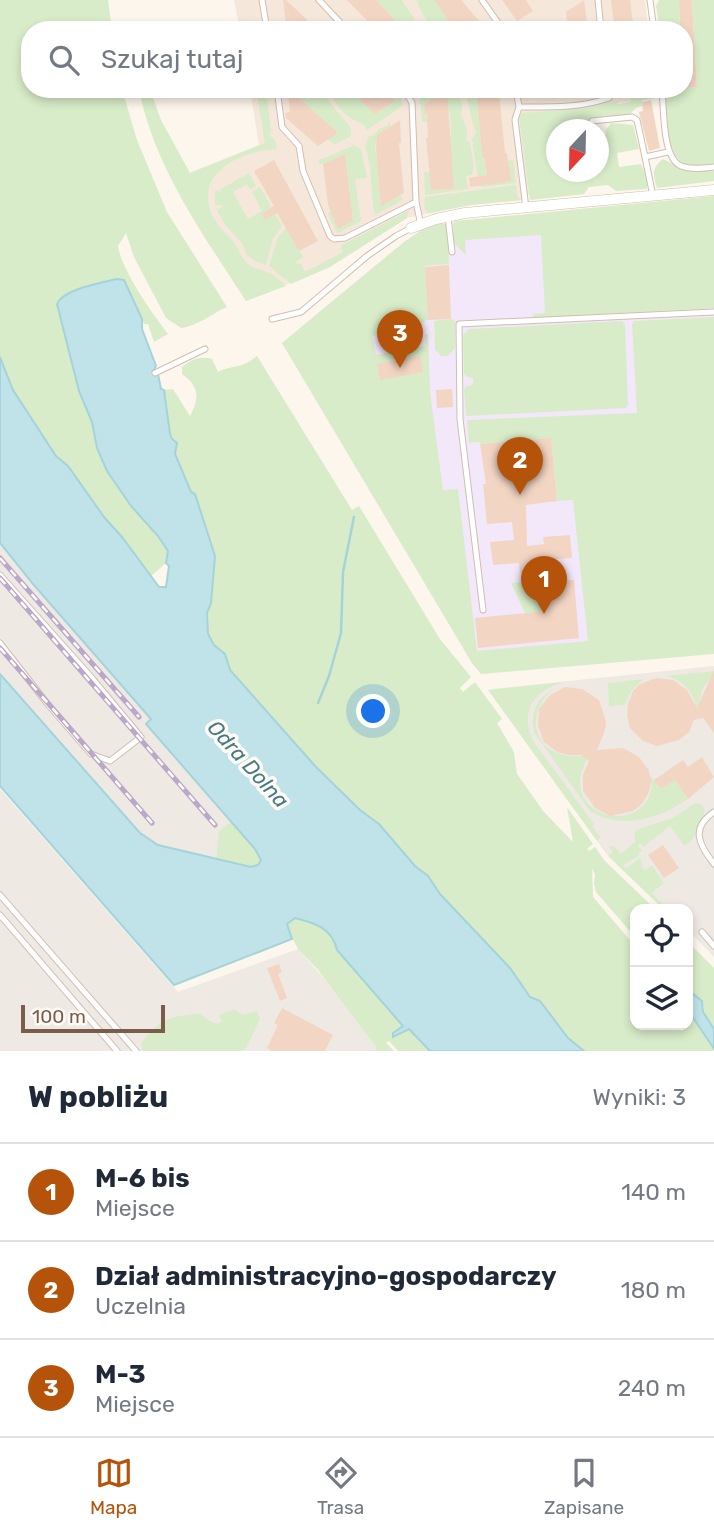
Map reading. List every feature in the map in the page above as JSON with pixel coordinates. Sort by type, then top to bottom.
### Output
[{"type":"street","points":[[416,227],[449,217],[714,190]]},
{"type":"lane","points":[[262,0],[266,21]]},
{"type":"lane","points":[[319,0],[339,21]]},
{"type":"lane","points":[[482,0],[497,21]]},
{"type":"lane","points":[[598,0],[600,21]]},
{"type":"lane","points":[[650,0],[653,21]]},
{"type":"lane","points":[[278,98],[282,127],[297,142],[303,171],[330,236],[334,239],[345,238],[416,202]]},
{"type":"lane","points":[[272,319],[301,312],[366,256],[396,236],[416,227],[409,98]]},
{"type":"lane","points":[[518,98],[519,107],[515,120],[526,208]]},
{"type":"lane","points":[[519,107],[557,107],[609,98]]},
{"type":"lane","points":[[663,98],[668,152],[674,162],[690,168],[714,167]]},
{"type":"lane","points":[[609,119],[632,117],[637,120],[653,196]]},
{"type":"lane","points":[[645,157],[668,152]]},
{"type":"lane","points":[[449,217],[452,252]]},
{"type":"lane","points":[[483,610],[460,419],[459,323],[714,313]]},
{"type":"lane","points":[[155,373],[205,349]]},
{"type":"lane","points":[[0,575],[141,737],[110,761],[91,754],[0,643]]},
{"type":"lane","points":[[714,811],[701,824],[699,838],[700,847],[714,864]]},
{"type":"lane","points":[[0,895],[136,1051]]},
{"type":"lane","points":[[0,915],[117,1051]]},
{"type":"lane","points":[[702,932],[714,946]]},
{"type":"shaded area","points":[[234,0],[645,0],[647,21],[238,21]]},
{"type":"shaded area","points":[[251,98],[655,98],[519,117],[530,194],[521,200],[471,205],[407,218],[330,267],[246,301],[172,180],[259,145]]},
{"type":"shaded area","points":[[714,206],[714,641],[472,663],[282,343],[404,242],[431,228]]},
{"type":"shaded area","points":[[0,543],[151,719],[146,724],[260,855],[251,867],[157,845],[140,833],[0,674]]},
{"type":"shaded area","points":[[714,666],[714,957],[693,935],[693,904],[662,904],[612,854],[608,856],[597,841],[600,838],[492,689]]},
{"type":"shaded area","points":[[0,789],[178,992],[298,949],[388,1051],[0,1051]]},
{"type":"green space","points":[[0,0],[108,0],[111,21],[21,21],[21,98],[125,98],[137,140],[167,212],[227,307],[187,327],[181,328],[166,318],[134,257],[126,233],[118,246],[125,267],[146,304],[168,334],[154,342],[148,324],[144,324],[124,281],[118,279],[70,292],[57,304],[79,391],[107,471],[131,506],[168,551],[166,563],[151,576],[68,466],[56,456],[13,390],[0,357]]},
{"type":"green space","points":[[376,0],[402,0],[415,21],[396,21]]},
{"type":"green space","points":[[416,0],[434,0],[449,21],[428,21]]},
{"type":"green space","points":[[659,0],[679,0],[680,21],[658,21],[656,6]]},
{"type":"green space","points":[[692,0],[714,0],[714,164],[685,164],[673,152],[670,142],[666,98],[693,98],[693,86],[697,86]]},
{"type":"green space","points":[[141,98],[153,98],[161,120],[190,173],[265,143],[258,98],[267,98],[271,132],[269,135],[276,141],[277,149],[249,154],[224,167],[209,188],[208,202],[215,221],[234,242],[245,261],[271,274],[286,286],[246,301],[182,200],[146,118]]},
{"type":"green space","points":[[299,98],[326,98],[350,127],[351,136],[334,145],[328,139],[337,133]]},
{"type":"green space","points":[[333,98],[358,98],[375,114],[395,101],[392,98],[401,98],[402,106],[367,130],[364,125],[342,111]]},
{"type":"green space","points":[[420,98],[435,98],[424,104],[428,122],[422,122]]},
{"type":"green space","points":[[447,98],[460,98],[461,116],[467,128],[466,140],[470,143],[474,166],[472,175],[466,176],[468,189],[425,195],[424,172],[430,172],[431,190],[454,189]]},
{"type":"green space","points":[[466,98],[477,98],[482,156],[488,184],[510,181],[508,161],[513,160],[516,183],[482,187],[479,185],[472,139],[476,133]]},
{"type":"green space","points":[[631,98],[655,98],[642,100],[642,106],[628,116],[546,119],[546,182],[609,182],[611,123],[633,125],[639,149],[617,153],[619,167],[641,164],[647,178],[647,189],[616,191],[608,185],[589,187],[584,194],[530,200],[519,117],[522,113],[563,110],[617,101],[618,104],[630,102]]},
{"type":"green space","points":[[390,120],[390,126],[375,144],[381,205],[400,195],[403,200],[375,215],[370,164],[365,147],[369,135],[370,137],[387,126]]},
{"type":"green space","points":[[350,143],[361,149],[367,178],[355,179],[361,221],[338,233],[328,213],[331,212],[338,229],[353,220],[345,155],[323,164],[319,164],[318,160],[353,146]]},
{"type":"green space","points":[[663,159],[688,171],[714,171],[714,181],[657,188],[654,172]]},
{"type":"green space","points":[[249,173],[256,186],[250,189],[247,184],[233,192],[248,219],[262,211],[252,192],[260,187],[282,226],[273,239],[266,265],[247,255],[242,243],[226,226],[216,209],[222,208],[222,205],[215,205],[215,190],[221,191]]},
{"type":"green space","points":[[516,185],[517,195],[521,200],[428,213],[424,208],[425,197]]},
{"type":"green space","points":[[714,196],[714,308],[533,318],[533,314],[545,313],[541,235],[465,240],[466,255],[454,243],[453,223],[456,221]]},
{"type":"green space","points":[[408,211],[407,218],[330,267],[291,284],[269,266],[278,237],[286,228],[303,257],[296,262],[300,263],[305,272],[343,252],[340,246]]},
{"type":"green space","points":[[440,223],[447,224],[449,264],[425,266],[428,319],[416,327],[372,336],[376,355],[425,346],[425,334],[428,334],[430,392],[443,490],[458,489],[477,651],[588,641],[573,500],[557,501],[551,438],[469,443],[467,420],[637,413],[634,321],[714,317],[714,654],[481,674],[472,663],[282,343],[404,242],[423,229]]},
{"type":"green space","points":[[434,321],[455,321],[455,348],[448,356],[441,356],[435,349]]},
{"type":"green space","points":[[622,321],[625,325],[626,408],[466,416],[464,390],[466,386],[473,385],[473,378],[464,374],[463,335],[469,329]]},
{"type":"green space","points":[[257,356],[352,510],[359,506],[440,639],[471,677],[460,688],[463,692],[475,682],[502,719],[497,723],[514,752],[517,774],[544,812],[573,842],[567,807],[593,844],[587,849],[589,851],[595,847],[605,861],[650,904],[630,904],[630,931],[596,892],[592,869],[593,897],[630,940],[630,1030],[693,1030],[693,1018],[714,1051],[584,1051],[568,1038],[540,1001],[530,997],[440,894],[428,876],[415,866],[379,824],[360,810],[316,767],[230,670],[225,654],[214,645],[208,634],[207,613],[211,603],[215,556],[195,495],[191,493],[175,454],[177,443],[170,434],[164,390],[173,389],[190,416],[196,393],[192,383],[182,374],[182,367],[196,359],[204,358],[212,359],[218,372],[246,363]]},
{"type":"green space","points":[[544,580],[547,611],[525,613],[511,583]]},
{"type":"green space","points":[[714,671],[714,675],[703,687],[698,706],[686,687],[667,676]]},
{"type":"green space","points":[[644,679],[632,690],[625,705],[609,706],[608,683]]},
{"type":"green space","points":[[564,682],[545,691],[532,703],[529,730],[533,741],[594,824],[592,826],[601,838],[597,841],[488,690]]},
{"type":"green space","points":[[554,689],[543,700],[537,713],[539,736],[556,752],[569,756],[584,755],[587,759],[580,780],[583,797],[593,808],[608,815],[624,816],[638,810],[649,797],[652,777],[661,789],[675,780],[688,799],[665,812],[639,820],[613,820],[589,810],[534,732],[536,707],[543,697]]},
{"type":"green space","points":[[695,803],[701,804],[705,811],[692,841],[684,845],[670,826],[643,847],[638,845],[642,851],[639,856],[623,865],[626,868],[640,858],[644,871],[652,865],[664,883],[652,893],[662,904],[658,904],[608,856],[613,852],[609,847],[613,845],[621,854],[636,841],[636,830],[673,818]]},
{"type":"green space","points":[[231,822],[260,855],[261,860],[255,867],[216,859],[219,831]]},
{"type":"green space","points":[[295,918],[315,925],[331,936],[337,950],[404,1026],[393,1033],[396,1036],[409,1029],[430,1051],[398,1051],[389,1041],[386,1043],[394,1051],[374,1051],[377,1048],[318,970],[298,949],[287,928],[287,924]]},
{"type":"green space","points":[[693,947],[714,968],[714,1029],[703,1012],[704,1007],[693,995]]},
{"type":"green space","points":[[235,1009],[242,1015],[257,1011],[260,1019],[246,1048],[241,1051],[143,1051],[141,1044],[153,1029],[166,1020],[182,1015],[201,1014],[211,1022],[219,1023],[222,1022],[219,1015]]},
{"type":"water","name":"Odra Dolna","points":[[117,279],[124,280],[142,319],[142,329],[156,366],[153,371],[155,375],[158,374],[161,389],[164,390],[170,434],[177,443],[175,454],[191,492],[195,494],[215,556],[211,603],[207,613],[208,634],[214,645],[225,654],[230,670],[316,767],[360,810],[379,824],[510,968],[530,997],[540,1001],[568,1038],[584,1051],[430,1051],[409,1029],[393,1037],[393,1033],[403,1026],[337,950],[331,936],[316,925],[295,918],[287,924],[292,939],[174,985],[0,786],[0,674],[140,833],[158,845],[251,867],[258,865],[261,860],[255,849],[146,724],[151,719],[0,543],[0,357],[13,390],[56,456],[68,466],[159,587],[166,587],[168,551],[131,506],[107,471],[79,391],[57,304],[74,291]]},
{"type":"water","points":[[693,994],[702,1001],[703,1012],[714,1029],[714,1049],[693,1018]]},
{"type":"building","points":[[283,0],[308,21],[286,21]]},
{"type":"building","points":[[347,0],[376,0],[396,21],[367,21]]},
{"type":"building","points":[[434,0],[461,0],[479,21],[449,21]]},
{"type":"building","points":[[502,0],[526,0],[533,11],[517,21]]},
{"type":"building","points":[[584,0],[587,21],[567,21],[566,12]]},
{"type":"building","points":[[611,0],[630,0],[633,21],[614,21]]},
{"type":"building","points":[[679,0],[692,0],[697,87],[693,87],[693,21],[680,21]]},
{"type":"building","points":[[288,98],[299,98],[338,133],[318,146],[286,118],[285,113],[290,112]]},
{"type":"building","points":[[358,98],[392,98],[395,101],[375,114]]},
{"type":"building","points":[[434,98],[448,98],[454,189],[431,190],[426,138],[427,114],[424,104]]},
{"type":"building","points":[[477,98],[500,98],[505,153],[511,181],[470,187],[469,178],[487,175],[482,157]]},
{"type":"building","points":[[651,100],[660,148],[649,151],[639,112],[643,111],[642,102]]},
{"type":"building","points":[[400,120],[399,143],[404,193],[381,206],[377,135]]},
{"type":"building","points":[[345,154],[353,221],[338,229],[328,205],[323,164]]},
{"type":"building","points":[[274,160],[318,241],[299,251],[277,213],[265,220],[262,214],[274,206],[254,171]]},
{"type":"building","points":[[449,265],[451,319],[428,320],[425,267]]},
{"type":"building","points":[[420,356],[423,372],[380,380],[377,364]]},
{"type":"building","points":[[452,389],[453,407],[437,408],[436,390]]},
{"type":"building","points":[[551,438],[557,501],[526,505],[527,546],[544,544],[543,537],[570,535],[572,558],[546,560],[547,571],[520,573],[519,563],[493,565],[490,542],[514,540],[512,522],[487,524],[483,484],[486,484],[480,444]]},
{"type":"building","points":[[574,580],[579,638],[478,648],[475,618],[547,611],[544,582]]},
{"type":"building","points":[[714,670],[714,733],[703,718],[694,720],[689,732],[679,740],[657,746],[643,741],[630,728],[628,704],[633,691],[640,684],[656,678],[673,680],[687,690],[697,708]]},
{"type":"building","points":[[565,687],[582,689],[599,700],[606,721],[597,750],[623,748],[639,757],[648,769],[652,781],[648,794],[642,804],[633,811],[610,816],[595,808],[583,791],[583,775],[589,761],[581,755],[557,752],[544,742],[538,726],[539,709],[550,695]]},
{"type":"building","points":[[702,757],[714,777],[688,799],[675,780],[661,789],[654,780],[683,760],[688,767]]},
{"type":"building","points":[[663,845],[679,868],[664,878],[648,855]]},
{"type":"building","points":[[279,964],[282,972],[278,974],[287,998],[280,1001],[267,968]]},
{"type":"building","points":[[282,1008],[333,1035],[325,1051],[271,1051],[267,1048],[278,1025],[274,1023]]},
{"type":"waterway","points":[[318,703],[341,633],[343,572],[354,517]]},
{"type":"railway","points":[[0,558],[139,717]]},
{"type":"railway","points":[[0,578],[215,825]]},
{"type":"railway","points":[[0,648],[152,823]]},
{"type":"place","name":"M-3","points":[[400,368]]},
{"type":"place","name":"Dział administracyjno-gospodarczy","points":[[520,495]]},
{"type":"place","name":"M-6 bis","points":[[544,614]]}]
